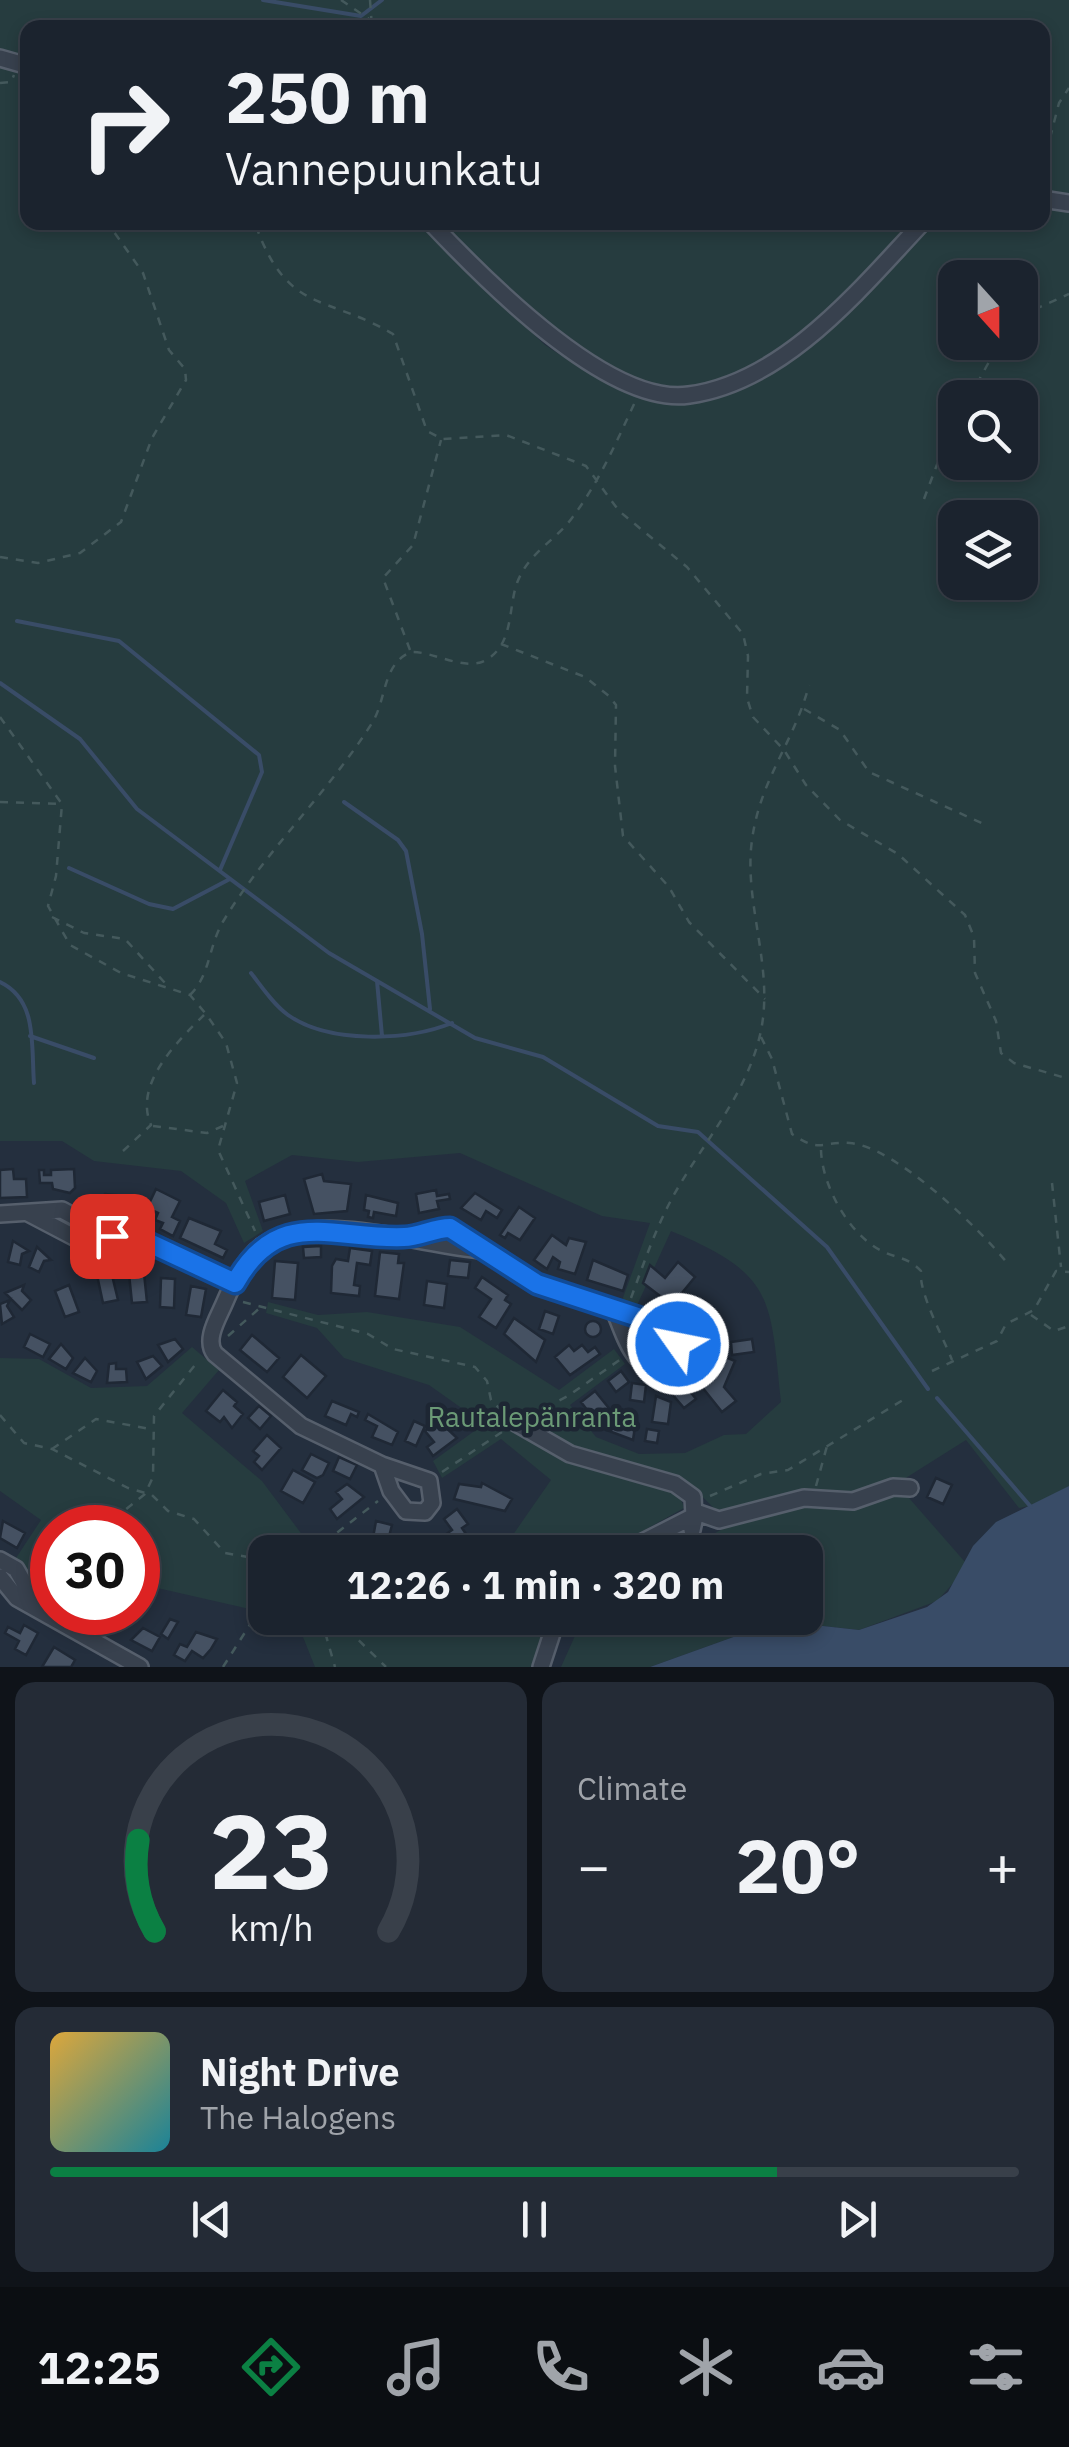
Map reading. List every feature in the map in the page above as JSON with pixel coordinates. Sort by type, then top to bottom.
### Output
[{"type":"street","points":[[438,230],[532,322],[640,390],[685,396],[731,385],[774,361],[853,297],[916,230]]},
{"type":"street","points":[[0,1214],[62,1210],[124,1241],[147,1242],[231,1290]]},
{"type":"street","points":[[382,1464],[391,1491],[412,1513],[425,1512],[432,1502],[429,1481],[382,1464],[302,1426],[210,1348],[231,1290],[261,1246],[313,1230],[407,1238],[483,1250],[537,1284],[620,1312]]},
{"type":"street","points":[[516,1422],[598,1466],[680,1485],[696,1507],[719,1520],[813,1498],[853,1501],[893,1487],[910,1488]]},
{"type":"street","points":[[692,1530],[696,1507]]},
{"type":"street","points":[[651,1535],[696,1507]]},
{"type":"street","points":[[0,1560],[21,1575],[30,1591]]},
{"type":"street","points":[[0,1576],[13,1595],[30,1604]]},
{"type":"street","points":[[85,1635],[140,1667]]},
{"type":"street","points":[[541,1667],[551,1635]]},
{"type":"path","points":[[341,0],[371,20]]},
{"type":"path","points":[[0,83],[13,79]]},
{"type":"path","points":[[1050,136],[1058,104],[1069,88]]},
{"type":"path","points":[[0,557],[38,563],[80,553],[121,522],[152,438],[186,380],[185,370],[168,350],[143,273],[113,230]]},
{"type":"path","points":[[257,230],[267,257],[290,288],[393,334],[427,431],[442,439],[506,435],[562,454],[600,479],[614,505],[687,566],[706,594],[735,622],[746,645],[749,706],[757,724],[784,750],[806,784],[840,820],[898,854],[965,915],[974,936],[975,973],[993,1012],[1001,1053],[1014,1064],[1069,1078]]},
{"type":"path","points":[[1038,308],[1069,294]]},
{"type":"path","points":[[190,995],[207,974],[213,938],[242,890],[372,722],[394,663],[411,652],[474,664],[488,659],[500,643],[509,628],[518,581],[538,550],[568,523],[600,479],[640,390]]},
{"type":"path","points":[[411,652],[383,578],[413,545],[442,439]]},
{"type":"path","points":[[924,500],[938,463]]},
{"type":"path","points":[[500,643],[585,677],[610,696],[616,705],[615,766],[623,836],[668,887],[689,922],[765,999]]},
{"type":"path","points":[[620,1312],[656,1230],[747,1079],[760,1036],[765,999],[750,869],[760,794],[803,708],[809,685]]},
{"type":"path","points":[[803,708],[840,730],[869,772],[986,825]]},
{"type":"path","points":[[0,717],[62,804],[56,876],[48,900],[50,916],[70,945],[95,960],[121,973],[190,995],[236,1065],[237,1083],[218,1150],[261,1246]]},
{"type":"path","points":[[0,802],[62,804]]},
{"type":"path","points":[[50,916],[84,932],[125,939],[165,984]]},
{"type":"path","points":[[151,1126],[149,1101],[163,1059],[206,1014]]},
{"type":"path","points":[[760,1036],[772,1059],[792,1134],[820,1149],[850,1143],[906,1172],[965,1214],[1008,1264]]},
{"type":"path","points":[[124,1151],[151,1126],[207,1133],[224,1126]]},
{"type":"path","points":[[820,1149],[821,1174],[863,1240],[884,1253],[908,1257],[921,1270],[919,1285],[933,1306],[952,1360]]},
{"type":"path","points":[[932,1372],[996,1341],[1006,1324],[1029,1314],[1061,1269],[1052,1184]]},
{"type":"path","points":[[1061,1269],[1069,1271]]},
{"type":"path","points":[[231,1290],[262,1306],[368,1334],[393,1349],[475,1368],[487,1381],[491,1400],[516,1422]]},
{"type":"path","points":[[21,1575],[44,1560],[50,1531],[60,1517],[120,1514],[144,1494],[153,1478],[151,1429],[157,1411],[210,1348],[262,1306]]},
{"type":"path","points":[[1029,1314],[1054,1331],[1069,1326]]},
{"type":"path","points":[[696,1507],[760,1474],[788,1470],[903,1400]]},
{"type":"path","points":[[0,1415],[24,1443],[52,1449],[156,1497],[168,1511],[194,1519],[225,1553],[248,1557]]},
{"type":"path","points":[[52,1449],[96,1420],[151,1429]]},
{"type":"path","points":[[813,1498],[828,1443]]},
{"type":"path","points":[[334,1535],[391,1491]]},
{"type":"path","points":[[223,1667],[248,1628]]},
{"type":"path","points":[[326,1635],[335,1667]]},
{"type":"path","points":[[353,1635],[386,1667]]},
{"type":"green space","points":[[0,0],[1069,0],[1069,195],[1050,193],[1050,20],[20,20],[20,60],[0,55]]},
{"type":"green space","name":"Rautalepänranta","points":[[0,65],[20,71],[20,230],[424,230],[545,345],[585,371],[651,398],[765,374],[921,230],[1050,230],[1050,204],[1069,206],[1069,1486],[1039,1504],[1019,1508],[966,1440],[901,1481],[856,1495],[719,1513],[682,1477],[565,1459],[670,1492],[681,1499],[684,1508],[636,1535],[513,1535],[551,1480],[501,1439],[442,1478],[433,1461],[484,1424],[429,1385],[344,1358],[317,1328],[266,1313],[268,1302],[318,1315],[367,1312],[460,1327],[559,1390],[614,1349],[625,1364],[570,1405],[596,1437],[639,1454],[685,1453],[724,1435],[746,1434],[781,1402],[769,1314],[749,1277],[731,1261],[671,1231],[634,1312],[620,1306],[650,1223],[602,1216],[460,1153],[358,1162],[292,1155],[245,1181],[263,1231],[244,1243],[226,1203],[181,1171],[94,1161],[62,1141],[0,1141]]},
{"type":"green space","points":[[445,230],[912,230],[841,303],[761,364],[708,388],[654,390],[555,336]]},
{"type":"green space","points":[[192,1347],[219,1370],[182,1413],[262,1481],[302,1535],[248,1535],[248,1609],[160,1589],[160,1505],[30,1505],[30,1512],[0,1491],[0,1358],[39,1359],[91,1388],[147,1386]]},
{"type":"green space","points":[[902,1490],[965,1562],[956,1580],[937,1601],[859,1630],[823,1626],[823,1535],[711,1535],[734,1523],[803,1506],[846,1507]]},
{"type":"green space","points":[[30,1537],[30,1575],[16,1558]]},
{"type":"green space","points":[[300,1635],[543,1635],[531,1667],[315,1667]]},
{"type":"green space","points":[[575,1635],[739,1635],[650,1667],[561,1667]]},
{"type":"water","points":[[1069,1486],[1069,1667],[650,1667],[739,1635],[823,1635],[823,1626],[859,1630],[927,1607],[948,1592],[973,1546],[996,1522]]},
{"type":"building","points":[[13,1169],[14,1179],[26,1179],[27,1197],[0,1198],[0,1170]]},
{"type":"building","points":[[74,1169],[75,1188],[70,1193],[53,1189],[52,1183],[40,1183],[39,1170],[51,1175],[51,1170]]},
{"type":"building","points":[[322,1174],[324,1181],[351,1184],[347,1211],[314,1214],[304,1179]]},
{"type":"building","points":[[156,1189],[180,1201],[172,1217],[180,1221],[173,1236],[160,1229],[163,1223],[155,1220],[158,1213],[147,1208]]},
{"type":"building","points":[[436,1190],[437,1196],[449,1194],[450,1199],[437,1201],[439,1209],[419,1213],[416,1194]]},
{"type":"building","points":[[475,1193],[502,1210],[497,1218],[486,1211],[481,1220],[461,1208]]},
{"type":"building","points":[[105,1194],[127,1196],[126,1201],[132,1201],[130,1218],[103,1211]]},
{"type":"building","points":[[285,1195],[290,1214],[264,1221],[259,1202]]},
{"type":"building","points":[[366,1195],[398,1203],[396,1216],[374,1212],[373,1218],[368,1217],[369,1211],[364,1210]]},
{"type":"building","points":[[519,1207],[535,1218],[520,1240],[508,1233],[505,1238],[500,1235]]},
{"type":"building","points":[[189,1218],[221,1231],[215,1244],[227,1250],[223,1258],[180,1238]]},
{"type":"building","points":[[552,1235],[566,1245],[569,1238],[586,1242],[575,1274],[558,1269],[560,1262],[553,1257],[547,1269],[534,1260]]},
{"type":"building","points":[[13,1241],[29,1251],[22,1254],[20,1265],[8,1262]]},
{"type":"building","points":[[321,1246],[321,1257],[304,1258],[303,1247]]},
{"type":"building","points":[[37,1247],[51,1260],[44,1261],[39,1272],[29,1267]]},
{"type":"building","points":[[350,1248],[372,1251],[370,1265],[357,1263],[354,1285],[360,1286],[359,1296],[331,1293],[332,1266],[336,1259],[348,1261]]},
{"type":"building","points":[[380,1252],[399,1254],[398,1263],[404,1263],[399,1299],[375,1296]]},
{"type":"building","points":[[450,1260],[470,1262],[468,1278],[448,1276]]},
{"type":"building","points":[[593,1260],[628,1275],[623,1291],[587,1280]]},
{"type":"building","points":[[275,1261],[298,1263],[295,1300],[272,1298]]},
{"type":"building","points":[[678,1262],[695,1277],[672,1305],[643,1283],[650,1265],[665,1278]]},
{"type":"building","points":[[111,1271],[118,1300],[103,1303],[97,1275]]},
{"type":"building","points":[[144,1273],[147,1302],[132,1303],[129,1274]]},
{"type":"building","points":[[482,1277],[508,1295],[505,1300],[511,1304],[496,1328],[479,1317],[491,1299],[475,1288]]},
{"type":"building","points":[[161,1278],[175,1279],[174,1308],[160,1307]]},
{"type":"building","points":[[427,1281],[447,1284],[444,1308],[424,1305]]},
{"type":"building","points":[[24,1285],[22,1291],[31,1300],[22,1310],[5,1293]]},
{"type":"building","points":[[69,1285],[79,1312],[65,1317],[55,1291]]},
{"type":"building","points":[[191,1286],[206,1289],[201,1317],[186,1315]]},
{"type":"building","points":[[10,1300],[7,1306],[14,1317],[2,1324],[0,1304]]},
{"type":"building","points":[[708,1307],[719,1321],[696,1335],[689,1319]]},
{"type":"building","points":[[545,1311],[559,1316],[553,1334],[539,1329]]},
{"type":"building","points":[[514,1318],[545,1340],[536,1362],[504,1334]]},
{"type":"building","points":[[593,1321],[601,1329],[593,1337],[585,1329]]},
{"type":"building","points":[[30,1334],[50,1344],[43,1357],[24,1347]]},
{"type":"building","points":[[252,1335],[279,1358],[267,1372],[240,1350]]},
{"type":"building","points":[[175,1339],[183,1349],[168,1362],[158,1345]]},
{"type":"building","points":[[752,1339],[754,1352],[732,1355],[731,1342]]},
{"type":"building","points":[[61,1344],[73,1358],[66,1369],[49,1359]]},
{"type":"building","points":[[569,1345],[574,1351],[582,1345],[588,1352],[595,1347],[600,1354],[570,1375],[555,1357]]},
{"type":"building","points":[[699,1346],[735,1361],[724,1387],[736,1401],[722,1412],[702,1387],[710,1375],[694,1369]]},
{"type":"building","points":[[301,1355],[326,1376],[307,1398],[283,1377]]},
{"type":"building","points":[[153,1356],[162,1366],[146,1379],[137,1362]]},
{"type":"building","points":[[85,1358],[97,1371],[91,1382],[73,1373]]},
{"type":"building","points":[[116,1363],[116,1369],[126,1369],[127,1382],[107,1383],[109,1364]]},
{"type":"building","points":[[621,1371],[629,1382],[616,1392],[608,1381]]},
{"type":"building","points":[[632,1383],[646,1385],[644,1402],[630,1400]]},
{"type":"building","points":[[684,1384],[696,1399],[684,1408],[672,1394]]},
{"type":"building","points":[[223,1390],[237,1402],[234,1406],[243,1414],[232,1428],[224,1417],[220,1422],[206,1411]]},
{"type":"building","points":[[595,1391],[612,1412],[636,1420],[633,1440],[601,1428],[581,1402]]},
{"type":"building","points":[[656,1396],[671,1402],[668,1424],[652,1422]]},
{"type":"building","points":[[332,1401],[359,1412],[357,1417],[351,1414],[346,1425],[325,1416]]},
{"type":"building","points":[[259,1406],[271,1416],[260,1429],[248,1418]]},
{"type":"building","points":[[368,1414],[398,1432],[392,1445],[372,1437],[377,1426],[365,1420]]},
{"type":"building","points":[[414,1421],[425,1426],[416,1446],[405,1441]]},
{"type":"building","points":[[439,1421],[457,1438],[433,1456],[427,1447],[434,1442],[425,1431]]},
{"type":"building","points":[[647,1429],[659,1431],[657,1443],[645,1441]]},
{"type":"building","points":[[267,1435],[281,1448],[262,1470],[254,1462],[259,1456],[253,1451]]},
{"type":"building","points":[[311,1454],[329,1463],[317,1478],[302,1470]]},
{"type":"building","points":[[339,1457],[357,1465],[350,1479],[333,1471]]},
{"type":"building","points":[[293,1470],[315,1482],[303,1503],[281,1491]]},
{"type":"building","points":[[936,1478],[952,1485],[943,1504],[927,1497]]},
{"type":"building","points":[[482,1483],[512,1499],[505,1511],[454,1499],[459,1484],[481,1487]]},
{"type":"building","points":[[347,1484],[364,1497],[337,1519],[330,1509],[342,1499],[336,1492]]},
{"type":"building","points":[[457,1509],[468,1524],[462,1528],[467,1535],[445,1535],[452,1530],[444,1519]]},
{"type":"building","points":[[3,1521],[25,1533],[17,1548],[0,1538]]},
{"type":"building","points":[[376,1521],[392,1525],[389,1535],[374,1535]]},
{"type":"building","points":[[170,1619],[178,1622],[168,1639],[161,1634]]},
{"type":"building","points":[[24,1625],[30,1628],[30,1635],[37,1635],[26,1655],[15,1649],[19,1641],[5,1633],[8,1627],[20,1633]]},
{"type":"building","points":[[196,1632],[217,1639],[203,1658],[192,1651],[185,1661],[174,1655],[180,1644],[187,1647]]},
{"type":"building","points":[[136,1635],[160,1637],[152,1651],[131,1640]]},
{"type":"building","points":[[54,1647],[75,1660],[71,1667],[42,1667]]},
{"type":"waterway","points":[[263,0],[361,16],[382,0]]},
{"type":"waterway","points":[[17,621],[119,641],[259,755],[262,772],[220,870]]},
{"type":"waterway","points":[[0,683],[80,739],[137,809],[329,953],[475,1038],[543,1057],[658,1126],[698,1132],[827,1247],[928,1389]]},
{"type":"waterway","points":[[344,802],[398,840],[406,851],[422,934],[430,1009]]},
{"type":"waterway","points":[[69,868],[149,904],[173,909],[228,880]]},
{"type":"waterway","points":[[251,973],[288,1015],[325,1031],[391,1036],[452,1023]]},
{"type":"waterway","points":[[377,981],[382,1036]]},
{"type":"waterway","points":[[0,982],[12,990],[27,1012],[34,1083]]},
{"type":"waterway","points":[[30,1036],[94,1058]]},
{"type":"waterway","points":[[937,1398],[1031,1507]]},
{"type":"route","points":[[112,1236],[147,1242],[235,1283],[261,1246],[296,1233],[331,1230],[407,1238],[450,1228],[537,1284],[659,1324],[670,1329],[678,1344]]}]
